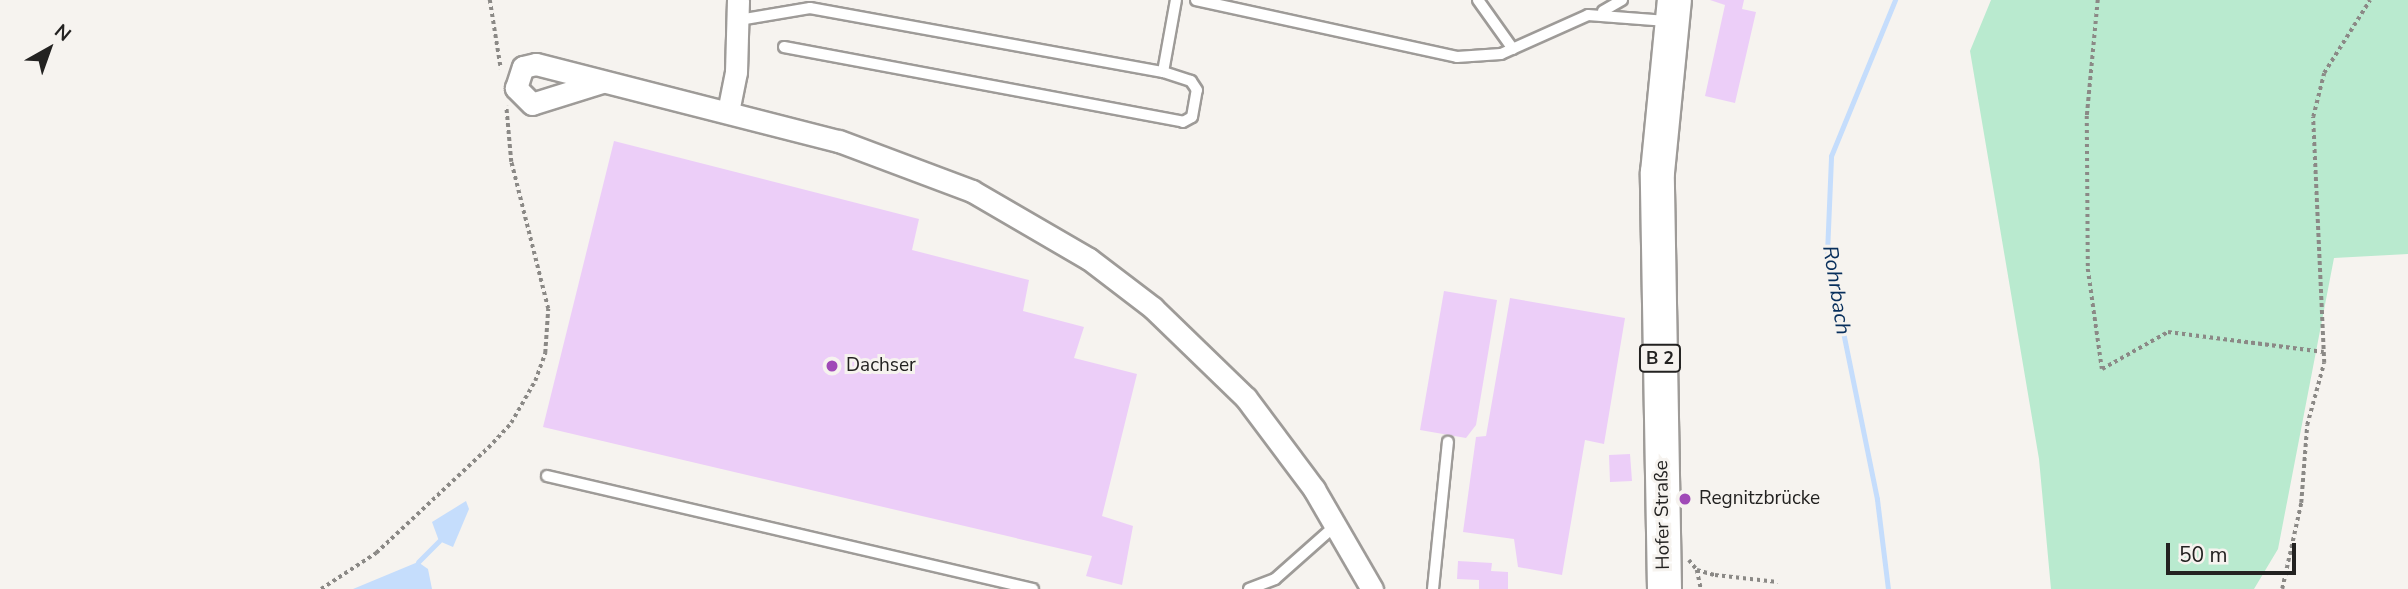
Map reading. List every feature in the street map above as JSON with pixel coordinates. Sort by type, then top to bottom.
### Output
[{"type":"main road","name":"Hofer Straße","points":[[1664,589],[1657,172],[1672,11]]},
{"type":"street","points":[[728,112],[738,10]]},
{"type":"street","points":[[602,82],[532,104],[516,88],[519,73],[528,64],[728,112],[913,166],[994,202],[1089,259],[1153,308],[1246,398],[1336,525],[1372,589]]},
{"type":"lane","points":[[1163,72],[1176,0]]},
{"type":"lane","points":[[1196,0],[1457,57],[1513,49],[1574,19],[1601,13],[1672,11]]},
{"type":"lane","points":[[1478,0],[1513,49]]},
{"type":"lane","points":[[1601,13],[1622,0]]},
{"type":"lane","points":[[738,10],[810,8],[1163,72],[1191,81],[1197,90],[1192,117],[1183,122],[784,47]]},
{"type":"lane","points":[[1433,589],[1448,442]]},
{"type":"lane","points":[[547,476],[1033,589]]},
{"type":"lane","points":[[1249,589],[1275,579],[1336,525]]},
{"type":"path","points":[[489,0],[502,73]]},
{"type":"path","points":[[2098,0],[2087,116],[2088,268],[2102,369],[2168,332],[2324,352]]},
{"type":"path","points":[[2282,589],[2301,503],[2307,425],[2320,388],[2324,352],[2313,117],[2324,73],[2370,0]]},
{"type":"path","points":[[321,589],[376,553],[488,448],[511,423],[535,381],[545,353],[548,309],[512,162],[505,99],[532,104]]},
{"type":"path","points":[[1663,544],[1697,570],[1778,582]]},
{"type":"path","points":[[1697,570],[1701,589]]},
{"type":"green space","points":[[1991,0],[2408,0],[2408,254],[2334,258],[2278,549],[2254,589],[2051,589],[2039,459],[1970,51]]},
{"type":"water","points":[[466,501],[469,509],[453,547],[439,541],[432,522]]},
{"type":"water","points":[[418,562],[428,569],[432,589],[353,589]]},
{"type":"building","points":[[1710,0],[1744,0],[1742,9],[1756,12],[1735,103],[1705,96],[1725,5]]},
{"type":"building","name":"Dachser","points":[[614,141],[919,219],[912,250],[1029,280],[1023,311],[1084,327],[1074,358],[1137,374],[1102,516],[1133,526],[1122,585],[1086,576],[1092,556],[543,427]]},
{"type":"building","points":[[1444,291],[1497,300],[1476,425],[1466,438],[1420,430]]},
{"type":"building","points":[[1510,298],[1625,318],[1604,444],[1585,440],[1562,575],[1518,567],[1514,539],[1463,532],[1476,437],[1486,436]]},
{"type":"building","points":[[1630,454],[1632,481],[1610,482],[1609,455]]},
{"type":"building","points":[[1458,561],[1492,563],[1491,571],[1508,572],[1508,589],[1479,589],[1479,580],[1457,579]]},
{"type":"waterway","name":"Rohrbach","points":[[1888,589],[1877,499],[1827,253],[1831,156],[1895,0]]},
{"type":"waterway","points":[[418,562],[439,541]]},
{"type":"place","name":"Dachser","points":[[832,366]]},
{"type":"place","name":"Regnitzbrücke","points":[[1685,499]]}]
